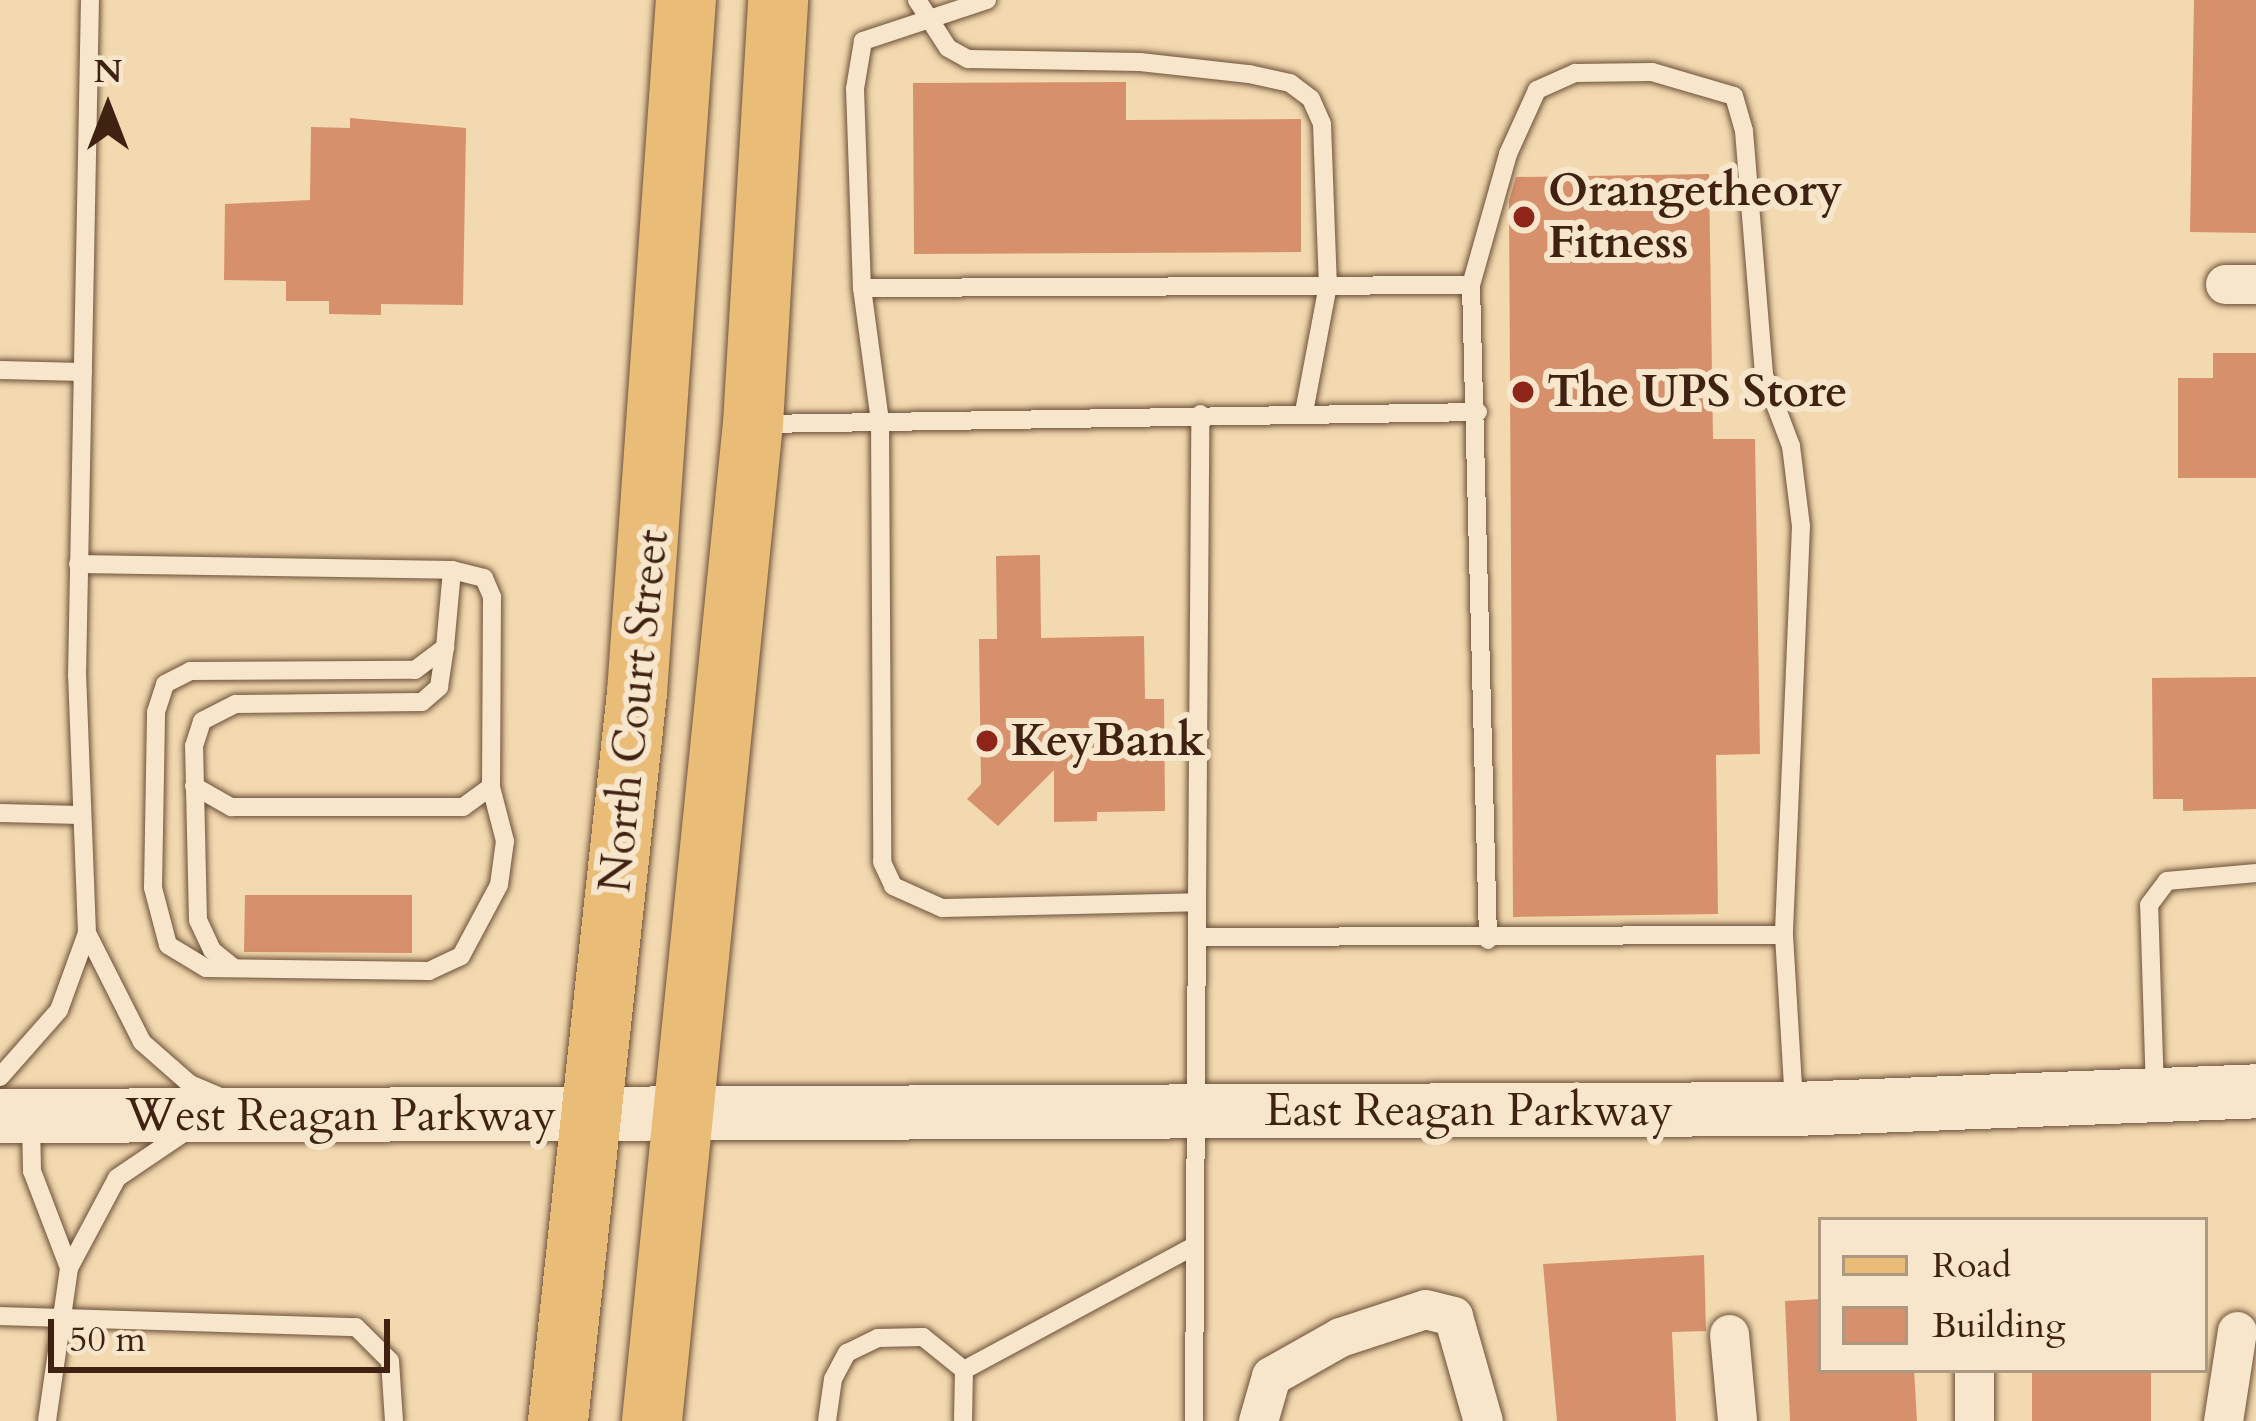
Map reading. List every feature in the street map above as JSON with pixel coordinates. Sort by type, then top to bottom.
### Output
[{"type":"main road","name":"North Court Street","points":[[558,1421],[664,386],[686,0]]},
{"type":"main road","name":"North Court Street","points":[[652,1421],[753,424],[778,0]]},
{"type":"street","name":"East Reagan Parkway","points":[[682,1117],[1795,1109],[2256,1090]]},
{"type":"street","name":"West Reagan Parkway","points":[[10,1103],[206,1118],[682,1117]]},
{"type":"street","points":[[1258,1421],[1271,1376],[1340,1337],[1425,1309],[1453,1316],[1483,1421]]},
{"type":"street","points":[[2224,1421],[2237,1331]]},
{"type":"street","points":[[1729,1334],[1737,1421]]},
{"type":"street","points":[[1973,1373],[1974,1421]]},
{"type":"lane","points":[[90,0],[79,564],[87,933],[122,1011],[164,1065],[210,1094],[284,1117]]},
{"type":"lane","points":[[987,0],[920,9],[863,41],[855,89],[862,289],[880,421],[882,862],[893,886],[942,908],[1197,902]]},
{"type":"lane","points":[[920,9],[968,59],[1140,62],[1291,82],[1311,99],[1322,124],[1328,285],[1304,412]]},
{"type":"lane","points":[[1488,940],[1478,412],[1471,285],[1508,154],[1537,90],[1575,74],[1652,72],[1734,96],[1744,131],[1764,375],[1791,446],[1801,526],[1784,935],[1795,1109]]},
{"type":"lane","points":[[862,289],[1471,285]]},
{"type":"lane","points":[[0,370],[83,372]]},
{"type":"lane","points":[[753,424],[1478,412]]},
{"type":"lane","points":[[1194,1421],[1200,414]]},
{"type":"lane","points":[[79,564],[452,570],[484,578],[492,597],[491,787],[505,841],[499,885],[461,956],[429,971],[206,968],[168,945],[153,888],[156,712],[165,684],[190,671],[390,675],[415,670],[445,647]]},
{"type":"lane","points":[[234,968],[212,950],[198,920],[194,786],[202,721],[219,709],[422,702],[439,687],[452,570]]},
{"type":"lane","points":[[194,786],[231,807],[463,807],[491,787]]},
{"type":"lane","points":[[0,813],[81,814]]},
{"type":"lane","points":[[2156,1092],[2149,904],[2167,881],[2256,873]]},
{"type":"lane","points":[[69,1268],[10,1103],[59,1010],[87,933]]},
{"type":"lane","points":[[1197,937],[1488,940],[1784,935]]},
{"type":"lane","points":[[47,1421],[58,1316],[69,1268],[117,1178],[206,1118]]},
{"type":"lane","points":[[964,1370],[1192,1247]]},
{"type":"lane","points":[[0,1316],[356,1327],[390,1360],[394,1421]]},
{"type":"lane","points":[[826,1421],[833,1379],[847,1353],[878,1339],[923,1337],[964,1370]]},
{"type":"lane","points":[[963,1421],[964,1370]]},
{"type":"building","points":[[2194,0],[2256,0],[2256,233],[2190,232]]},
{"type":"building","points":[[1126,82],[1126,120],[1301,119],[1301,252],[914,254],[913,83]]},
{"type":"building","points":[[350,118],[466,128],[463,305],[381,304],[381,315],[329,314],[329,301],[286,301],[286,281],[224,280],[225,204],[310,200],[311,127],[350,128]]},
{"type":"building","points":[[1709,174],[1713,439],[1755,439],[1760,754],[1716,755],[1718,914],[1513,917],[1509,201],[1516,177]]},
{"type":"building","points":[[2213,353],[2256,353],[2256,478],[2178,478],[2178,378],[2213,378]]},
{"type":"building","points":[[1040,555],[1041,638],[1144,636],[1145,699],[1164,699],[1165,811],[1097,812],[1097,821],[1054,822],[1054,770],[998,826],[967,799],[981,784],[979,639],[997,639],[996,556]]},
{"type":"building","points":[[2256,677],[2256,809],[2183,811],[2183,799],[2153,799],[2152,678]]},
{"type":"building","points":[[245,895],[412,895],[412,953],[244,952]]},
{"type":"building","points":[[1704,1255],[1706,1331],[1672,1332],[1676,1421],[1557,1421],[1543,1264]]},
{"type":"building","points":[[1818,1299],[1818,1373],[1914,1373],[1917,1421],[1790,1421],[1785,1301]]},
{"type":"building","points":[[2032,1373],[2151,1373],[2151,1421],[2032,1421]]},
{"type":"place","name":"Orangetheory Fitness","points":[[1524,217]]},
{"type":"place","name":"The UPS Store","points":[[1523,392]]},
{"type":"place","name":"KeyBank","points":[[987,741]]}]
